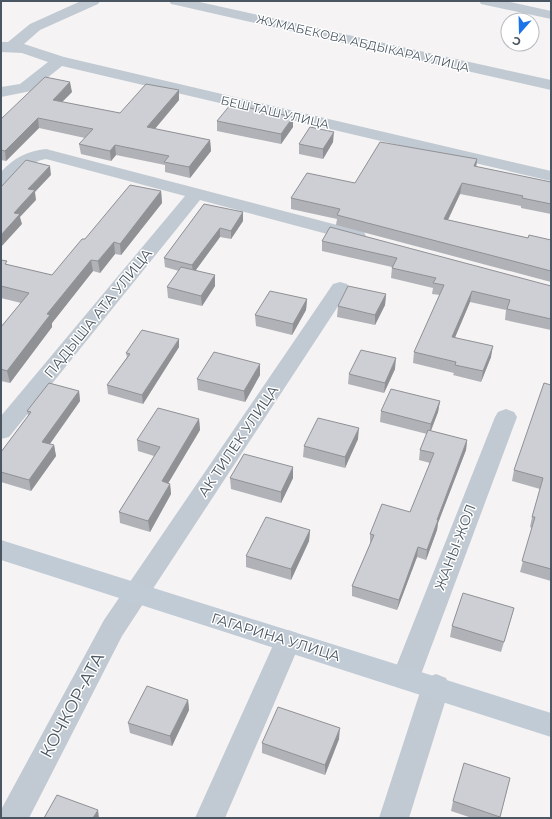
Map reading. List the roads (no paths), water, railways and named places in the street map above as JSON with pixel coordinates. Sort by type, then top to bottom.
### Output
[{"type":"main road","name":"ГАГАРИНА УЛИЦА","points":[[1,550],[136,594],[436,686],[551,724]]},
{"type":"street","points":[[7,46],[35,27],[93,1]]},
{"type":"street","name":"ЖУМАБЕКОВА АБДЫКАРА УЛИЦА","points":[[176,1],[551,85]]},
{"type":"street","points":[[486,1],[551,15]]},
{"type":"street","name":"БЕШ ТАШ УЛИЦА","points":[[7,46],[59,61],[551,176]]},
{"type":"street","points":[[1,92],[26,88],[59,61]]},
{"type":"street","points":[[1,182],[23,160],[34,155],[46,154],[196,195],[375,241]]},
{"type":"street","name":"ПАДЫША АТА УЛИЦА","points":[[1,431],[196,195]]},
{"type":"street","name":"АК ТИЛЕК УЛИЦА","points":[[136,594],[340,288]]},
{"type":"street","name":"ЖАНЫ-ЖОЛ","points":[[406,677],[506,417]]},
{"type":"street","name":"КОЧКОР-АТА","points":[[13,818],[112,628],[136,594]]},
{"type":"street","points":[[210,818],[288,641]]},
{"type":"street","points":[[394,818],[436,686]]}]
